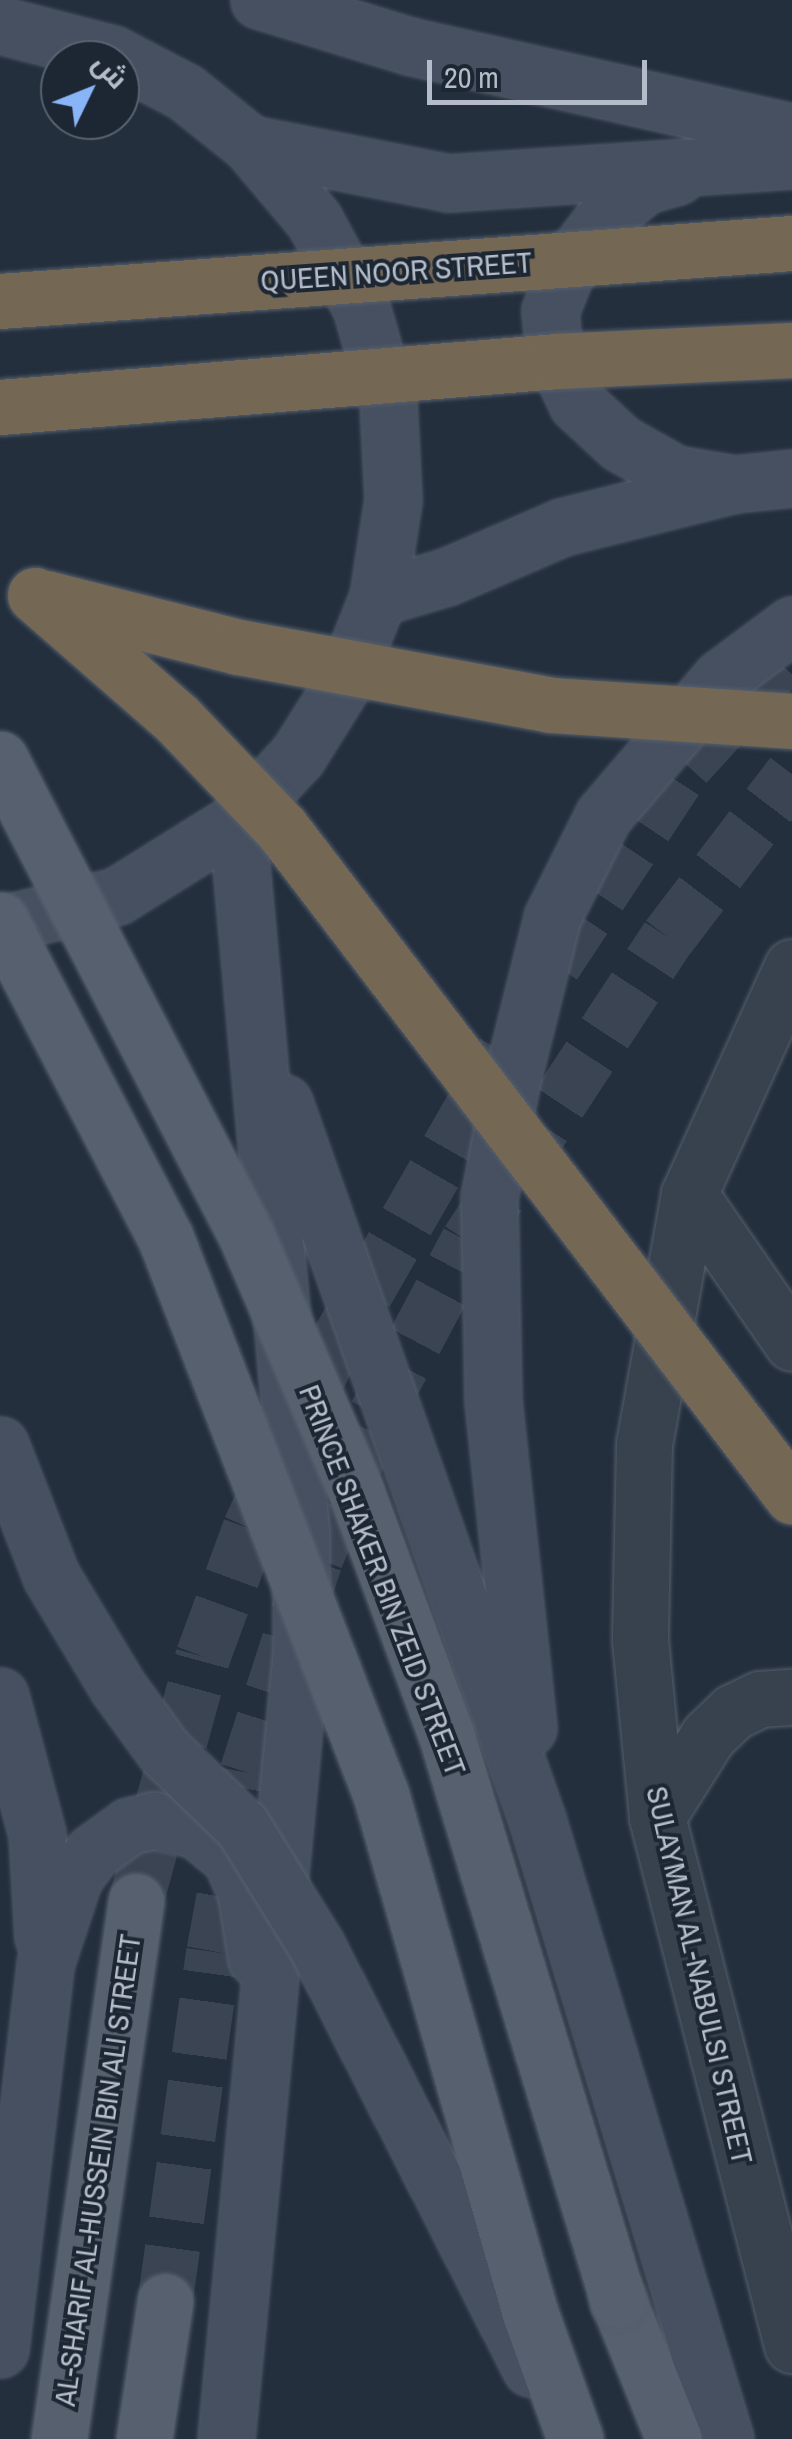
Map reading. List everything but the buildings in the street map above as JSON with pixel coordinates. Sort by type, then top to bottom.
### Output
[{"type":"highway","name":"QUEEN NOOR STREET","points":[[0,301],[792,242]]},
{"type":"highway","points":[[0,407],[792,350]]},
{"type":"highway","points":[[18,589],[239,647],[550,705],[792,720]]},
{"type":"highway","points":[[18,589],[177,719],[282,829],[792,1496]]},
{"type":"main road","points":[[258,0],[408,46],[792,132]]},
{"type":"main road","points":[[0,25],[112,54],[184,92],[250,144],[314,220],[361,307],[388,402],[393,500],[378,597],[345,680],[308,740],[237,821],[117,896],[0,923],[166,1239],[360,1741],[530,2313],[575,2439]]},
{"type":"main road","points":[[250,144],[448,183],[792,160]]},
{"type":"main road","points":[[704,168],[643,186],[601,222],[568,264],[550,311],[554,354],[578,402],[620,443],[676,474],[734,484]]},
{"type":"main road","points":[[378,597],[446,578],[562,527],[734,484],[792,478]]},
{"type":"main road","points":[[538,1820],[493,1402],[489,1198],[512,1079],[552,918],[603,816],[720,678],[792,624]]},
{"type":"main road","name":"PRINCE SHAKER BIN ZEID STREET","points":[[0,759],[246,1235],[356,1491],[446,1734],[618,2300],[674,2439]]},
{"type":"main road","points":[[226,2439],[301,1652],[301,1532],[237,821]]},
{"type":"main road","points":[[256,1020],[538,1820],[725,2439]]},
{"type":"main road","points":[[0,1445],[51,1576],[117,1686],[166,1752],[242,1826],[317,1947],[566,2439]]},
{"type":"main road","points":[[0,1696],[37,1834],[44,1991]]},
{"type":"main road","points":[[0,2350],[53,1933],[74,1877],[92,1853],[129,1826],[154,1820],[197,1830],[231,1858],[246,1894],[267,2015]]},
{"type":"main road","name":"AL-SHARIF AL-HUSSEIN BIN ALI STREET","points":[[58,2439],[136,1900]]},
{"type":"main road","points":[[144,2439],[165,2302]]},
{"type":"street","name":"SULAYMAN AL-NABULSI STREET","points":[[792,967],[689,1194],[644,1443],[640,1640],[657,1817],[792,2345]]},
{"type":"street","points":[[689,1194],[792,1343]]},
{"type":"street","points":[[657,1817],[699,1749],[732,1712],[760,1699],[792,1697]]},
{"type":"tunnel","points":[[554,964],[686,764],[792,648]]},
{"type":"tunnel","points":[[165,2302],[214,1951],[247,1772],[316,1557],[376,1414],[468,1241],[668,937],[792,774]]},
{"type":"tunnel","points":[[136,1901],[203,1656],[250,1528],[324,1365],[504,1052]]}]
